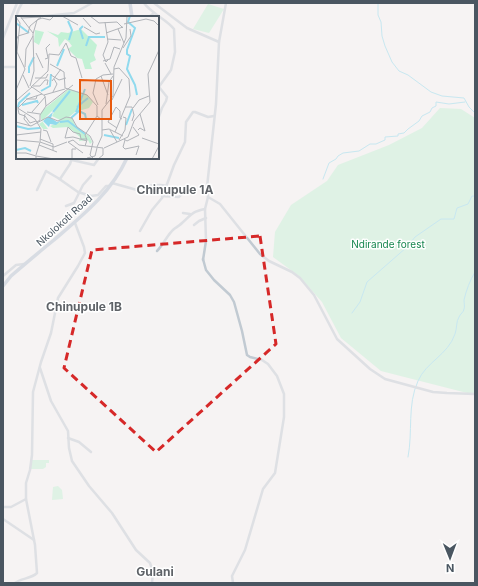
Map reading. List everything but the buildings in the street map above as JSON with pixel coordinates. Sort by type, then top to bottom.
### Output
[{"type":"main road","points":[[130,3],[132,16]]},
{"type":"main road","name":"Nkolokoti Road","points":[[3,286],[11,276],[91,208],[111,185],[126,159]]},
{"type":"street","points":[[3,38],[17,3]]},
{"type":"street","points":[[16,16],[18,8],[22,3]]},
{"type":"street","points":[[31,3],[39,3]]},
{"type":"street","points":[[46,16],[74,13],[92,3]]},
{"type":"street","points":[[144,3],[158,16]]},
{"type":"street","points":[[154,3],[187,28],[219,42]]},
{"type":"street","points":[[226,3],[219,42],[208,197],[205,209],[206,241],[203,259],[206,270],[230,295],[234,302],[247,354],[250,357],[262,360],[268,364],[277,376],[284,394],[284,417],[275,473],[263,489],[245,550],[232,576],[233,583]]},
{"type":"street","points":[[150,16],[154,13]]},
{"type":"street","points":[[159,17],[174,29],[175,52],[171,70],[159,87]]},
{"type":"street","points":[[3,67],[16,67]]},
{"type":"street","points":[[159,89],[167,97],[159,117]]},
{"type":"street","points":[[140,231],[162,196],[185,142],[185,129],[188,119],[193,112],[208,117],[214,115]]},
{"type":"street","points":[[60,179],[72,159],[94,165],[98,159]]},
{"type":"street","points":[[37,190],[45,172],[60,179],[78,192],[94,196],[100,193],[106,186],[111,185],[137,190],[142,186],[152,187],[160,184],[166,186]]},
{"type":"street","points":[[66,206],[74,203],[78,192],[91,176]]},
{"type":"street","points":[[162,196],[179,197],[187,188]]},
{"type":"street","points":[[208,197],[220,204],[260,254],[269,261],[292,272],[300,278],[314,295],[338,339],[370,369],[385,378],[433,392],[475,394]]},
{"type":"street","points":[[157,251],[163,246],[174,229],[190,214],[198,210],[205,209]]},
{"type":"street","points":[[183,213],[190,214]]},
{"type":"street","points":[[194,225],[206,218]]},
{"type":"street","points":[[15,583],[37,573],[34,541],[26,499],[26,483],[32,455],[33,392],[51,333],[58,298],[78,266],[84,253],[84,247],[74,223]]},
{"type":"street","points":[[3,276],[18,264],[26,264]]},
{"type":"street","points":[[40,368],[51,401],[68,431],[70,455],[74,464],[89,486],[111,512],[136,550],[150,563],[153,575],[152,583]]},
{"type":"street","points":[[68,438],[79,442],[91,452]]},
{"type":"street","points":[[3,507],[11,507],[26,499]]},
{"type":"street","points":[[3,519],[34,541]]},
{"type":"highlighted area","points":[[260,236],[276,344],[156,452],[64,368],[92,250]]},
{"type":"green space","points":[[208,4],[224,9],[209,33],[193,29]]},
{"type":"green space","name":"Ndirande forest","points":[[440,108],[461,109],[475,118],[475,395],[381,371],[341,338],[322,302],[299,276],[273,257],[275,232],[291,205],[327,181],[338,165],[389,145],[422,128]]},
{"type":"green space","points":[[31,460],[49,460],[49,463],[46,463],[46,467],[43,469],[31,469]]},
{"type":"green space","points":[[58,486],[62,490],[63,499],[52,500],[53,487]]},
{"type":"waterway","points":[[378,3],[378,15],[381,22],[382,36],[385,46],[392,62],[399,71],[408,75],[431,92],[442,96],[464,98],[469,107],[475,113]]},
{"type":"waterway","points":[[323,179],[329,163],[338,156],[343,153],[359,151],[370,144],[376,144],[385,140],[385,137],[398,136],[398,134],[404,133],[419,121],[422,116],[430,112],[432,108],[436,106],[436,102],[449,104],[465,102]]},
{"type":"waterway","points":[[352,313],[360,302],[367,282],[407,247],[415,237],[441,219],[454,219],[457,208],[468,204],[472,196],[475,196]]},
{"type":"waterway","points":[[408,457],[412,399],[418,381],[426,369],[452,341],[456,332],[458,319],[464,310],[464,300],[467,289],[475,272]]},
{"type":"district","name":"Chinupule 1A","points":[[175,190]]},
{"type":"district","name":"Chinupule 1B","points":[[84,307]]},
{"type":"district","name":"Gulani","points":[[155,572]]}]
